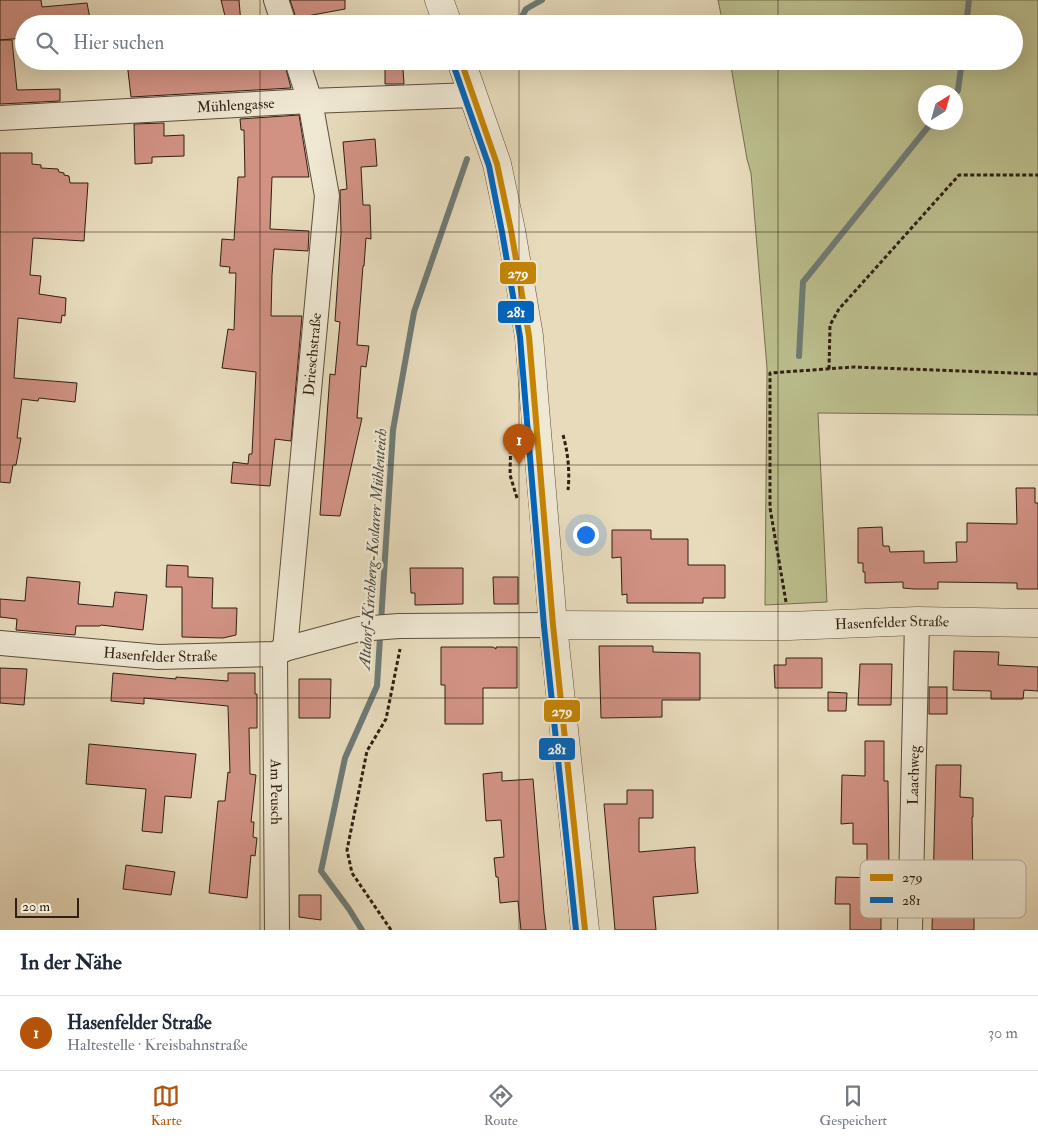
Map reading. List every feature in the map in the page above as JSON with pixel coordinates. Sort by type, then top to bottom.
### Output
[{"type":"street","points":[[276,0],[281,15]]},
{"type":"street","points":[[439,0],[445,15]]},
{"type":"street","name":"Drieschstraße","points":[[280,651],[327,196],[310,101],[300,70]]},
{"type":"street","points":[[464,70],[497,164],[530,336],[553,624],[585,930]]},
{"type":"street","name":"Mühlengasse","points":[[0,118],[310,101],[473,95]]},
{"type":"street","name":"Hasenfelder Straße","points":[[0,643],[158,657],[280,651],[360,629],[400,626],[553,624],[790,626],[917,621],[1038,623]]},
{"type":"street","name":"Laachweg","points":[[912,860],[917,621]]},
{"type":"street","name":"Am Peusch","points":[[277,930],[280,651]]},
{"type":"path","points":[[829,369],[830,325],[839,309],[958,175],[1038,175]]},
{"type":"path","points":[[790,626],[770,508],[770,373],[854,367],[1038,374]]},
{"type":"path","points":[[511,422],[510,474],[518,501]]},
{"type":"path","points":[[562,432],[567,448],[568,492]]},
{"type":"path","points":[[391,930],[352,873],[347,850],[367,751],[386,718],[401,640],[400,626]]},
{"type":"green space","points":[[718,0],[1038,0],[1038,415],[818,413],[827,602],[765,605],[767,368],[751,173],[732,70],[1023,70],[1023,15],[721,15]]},
{"type":"building","points":[[0,0],[41,0],[42,7],[87,3],[89,15],[15,15],[15,39],[0,40]]},
{"type":"building","points":[[221,0],[239,0],[240,15],[225,15]]},
{"type":"building","points":[[290,0],[345,0],[345,9],[312,15],[295,15]]},
{"type":"building","points":[[0,40],[12,40],[17,90],[60,89],[60,101],[0,104]]},
{"type":"building","points":[[128,70],[286,70],[291,88],[131,97]]},
{"type":"building","points":[[385,70],[403,70],[404,84],[385,84]]},
{"type":"building","points":[[299,115],[309,177],[272,177],[270,229],[309,231],[308,251],[274,249],[271,316],[302,316],[291,441],[275,439],[270,486],[231,483],[233,462],[248,464],[249,454],[252,454],[256,372],[222,368],[228,329],[234,330],[236,273],[229,273],[230,267],[220,266],[222,239],[234,240],[238,177],[245,177],[244,130],[241,130],[240,119]]},
{"type":"building","points":[[164,123],[164,136],[184,135],[184,156],[152,157],[152,163],[135,164],[134,124]]},
{"type":"building","points":[[375,139],[377,166],[361,167],[363,205],[370,205],[371,239],[366,238],[357,345],[369,346],[366,367],[361,366],[357,418],[362,418],[340,516],[320,515],[330,374],[335,375],[340,322],[335,321],[341,233],[340,190],[347,189],[343,142]]},
{"type":"building","points":[[0,153],[32,153],[32,164],[41,165],[41,168],[58,169],[59,172],[69,176],[70,183],[88,183],[84,241],[33,238],[30,275],[41,276],[39,294],[66,298],[65,316],[62,315],[61,323],[18,318],[14,378],[77,383],[75,402],[39,398],[38,401],[22,399],[17,438],[21,438],[16,465],[13,465],[10,483],[0,482]]},
{"type":"building","points":[[1016,488],[1035,488],[1035,503],[1038,503],[1038,589],[1017,589],[1017,583],[938,582],[938,589],[914,589],[903,588],[903,582],[865,583],[863,563],[858,563],[858,528],[882,527],[883,546],[889,546],[890,552],[924,551],[924,563],[957,562],[956,542],[967,542],[967,523],[1017,524]]},
{"type":"building","points":[[612,530],[651,530],[651,539],[688,539],[688,565],[725,565],[725,598],[703,598],[703,603],[627,603],[627,594],[622,595],[621,557],[612,558]]},
{"type":"building","points":[[167,565],[188,566],[188,577],[213,578],[212,608],[237,608],[236,635],[223,638],[182,637],[182,587],[166,587]]},
{"type":"building","points":[[410,568],[463,568],[463,604],[415,605],[415,593],[411,593]]},
{"type":"building","points":[[27,577],[80,582],[78,604],[113,607],[115,592],[147,595],[143,630],[101,625],[76,626],[75,635],[16,630],[17,619],[0,617],[0,599],[25,601]]},
{"type":"building","points":[[493,577],[518,577],[518,604],[494,604]]},
{"type":"building","points":[[599,646],[653,646],[653,652],[700,653],[700,700],[662,700],[662,717],[601,718]]},
{"type":"building","points":[[441,647],[493,647],[496,649],[496,647],[517,647],[517,688],[483,688],[483,724],[445,724],[445,685],[441,685]]},
{"type":"building","points":[[954,651],[999,652],[998,665],[1038,667],[1038,691],[1024,690],[1023,699],[991,699],[991,691],[953,690]]},
{"type":"building","points":[[786,658],[822,658],[822,688],[775,688],[774,665],[786,665]]},
{"type":"building","points":[[860,664],[892,664],[891,705],[858,705]]},
{"type":"building","points":[[0,668],[27,669],[24,705],[0,703]]},
{"type":"building","points":[[113,673],[176,679],[176,677],[228,681],[228,673],[255,673],[257,728],[249,728],[250,774],[256,775],[251,822],[254,822],[253,837],[257,838],[255,856],[251,855],[247,898],[209,893],[218,801],[225,801],[228,772],[230,773],[228,706],[144,698],[144,704],[111,701]]},
{"type":"building","points":[[299,679],[331,679],[330,718],[299,718]]},
{"type":"building","points":[[929,687],[947,687],[947,714],[929,714]]},
{"type":"building","points":[[828,692],[847,693],[846,711],[828,711]]},
{"type":"building","points":[[865,741],[884,741],[884,781],[888,781],[889,860],[867,860],[867,844],[853,844],[853,823],[841,824],[842,775],[865,776]]},
{"type":"building","points":[[89,744],[196,754],[191,798],[165,796],[162,833],[142,831],[146,789],[86,784]]},
{"type":"building","points":[[936,765],[961,765],[960,797],[973,798],[973,860],[934,860]]},
{"type":"building","points":[[502,772],[502,781],[533,779],[546,930],[521,930],[518,901],[500,903],[494,858],[504,857],[501,820],[486,821],[483,774]]},
{"type":"building","points":[[627,790],[653,790],[653,818],[639,818],[639,852],[695,847],[698,893],[653,897],[656,930],[615,930],[604,804],[627,804]]},
{"type":"building","points":[[126,865],[175,872],[171,895],[123,889]]},
{"type":"building","points":[[836,877],[860,878],[860,918],[881,918],[881,930],[850,930],[850,904],[835,904]]},
{"type":"building","points":[[299,895],[321,895],[321,920],[299,917]]},
{"type":"building","points":[[932,918],[974,918],[974,930],[932,930]]},
{"type":"waterway","name":"Altdorf-Kirchberg-Koslarer Mühlenteich","points":[[523,15],[526,9],[542,0]]},
{"type":"waterway","points":[[967,15],[969,0]]},
{"type":"waterway","points":[[959,85],[961,70]]},
{"type":"waterway","points":[[799,356],[803,282],[926,130]]},
{"type":"waterway","name":"Altdorf-Kirchberg-Koslarer Mühlenteich","points":[[362,930],[321,871],[345,758],[377,686],[393,430],[414,312],[467,159]]},
{"type":"transit line","name":"281","points":[[455,70],[489,166],[520,337],[544,626],[576,930]]},
{"type":"transit line","name":"279","points":[[464,70],[497,164],[511,230],[529,336],[553,625],[585,930]]},
{"type":"place","name":"Hasenfelder Straße","points":[[519,465]]}]
